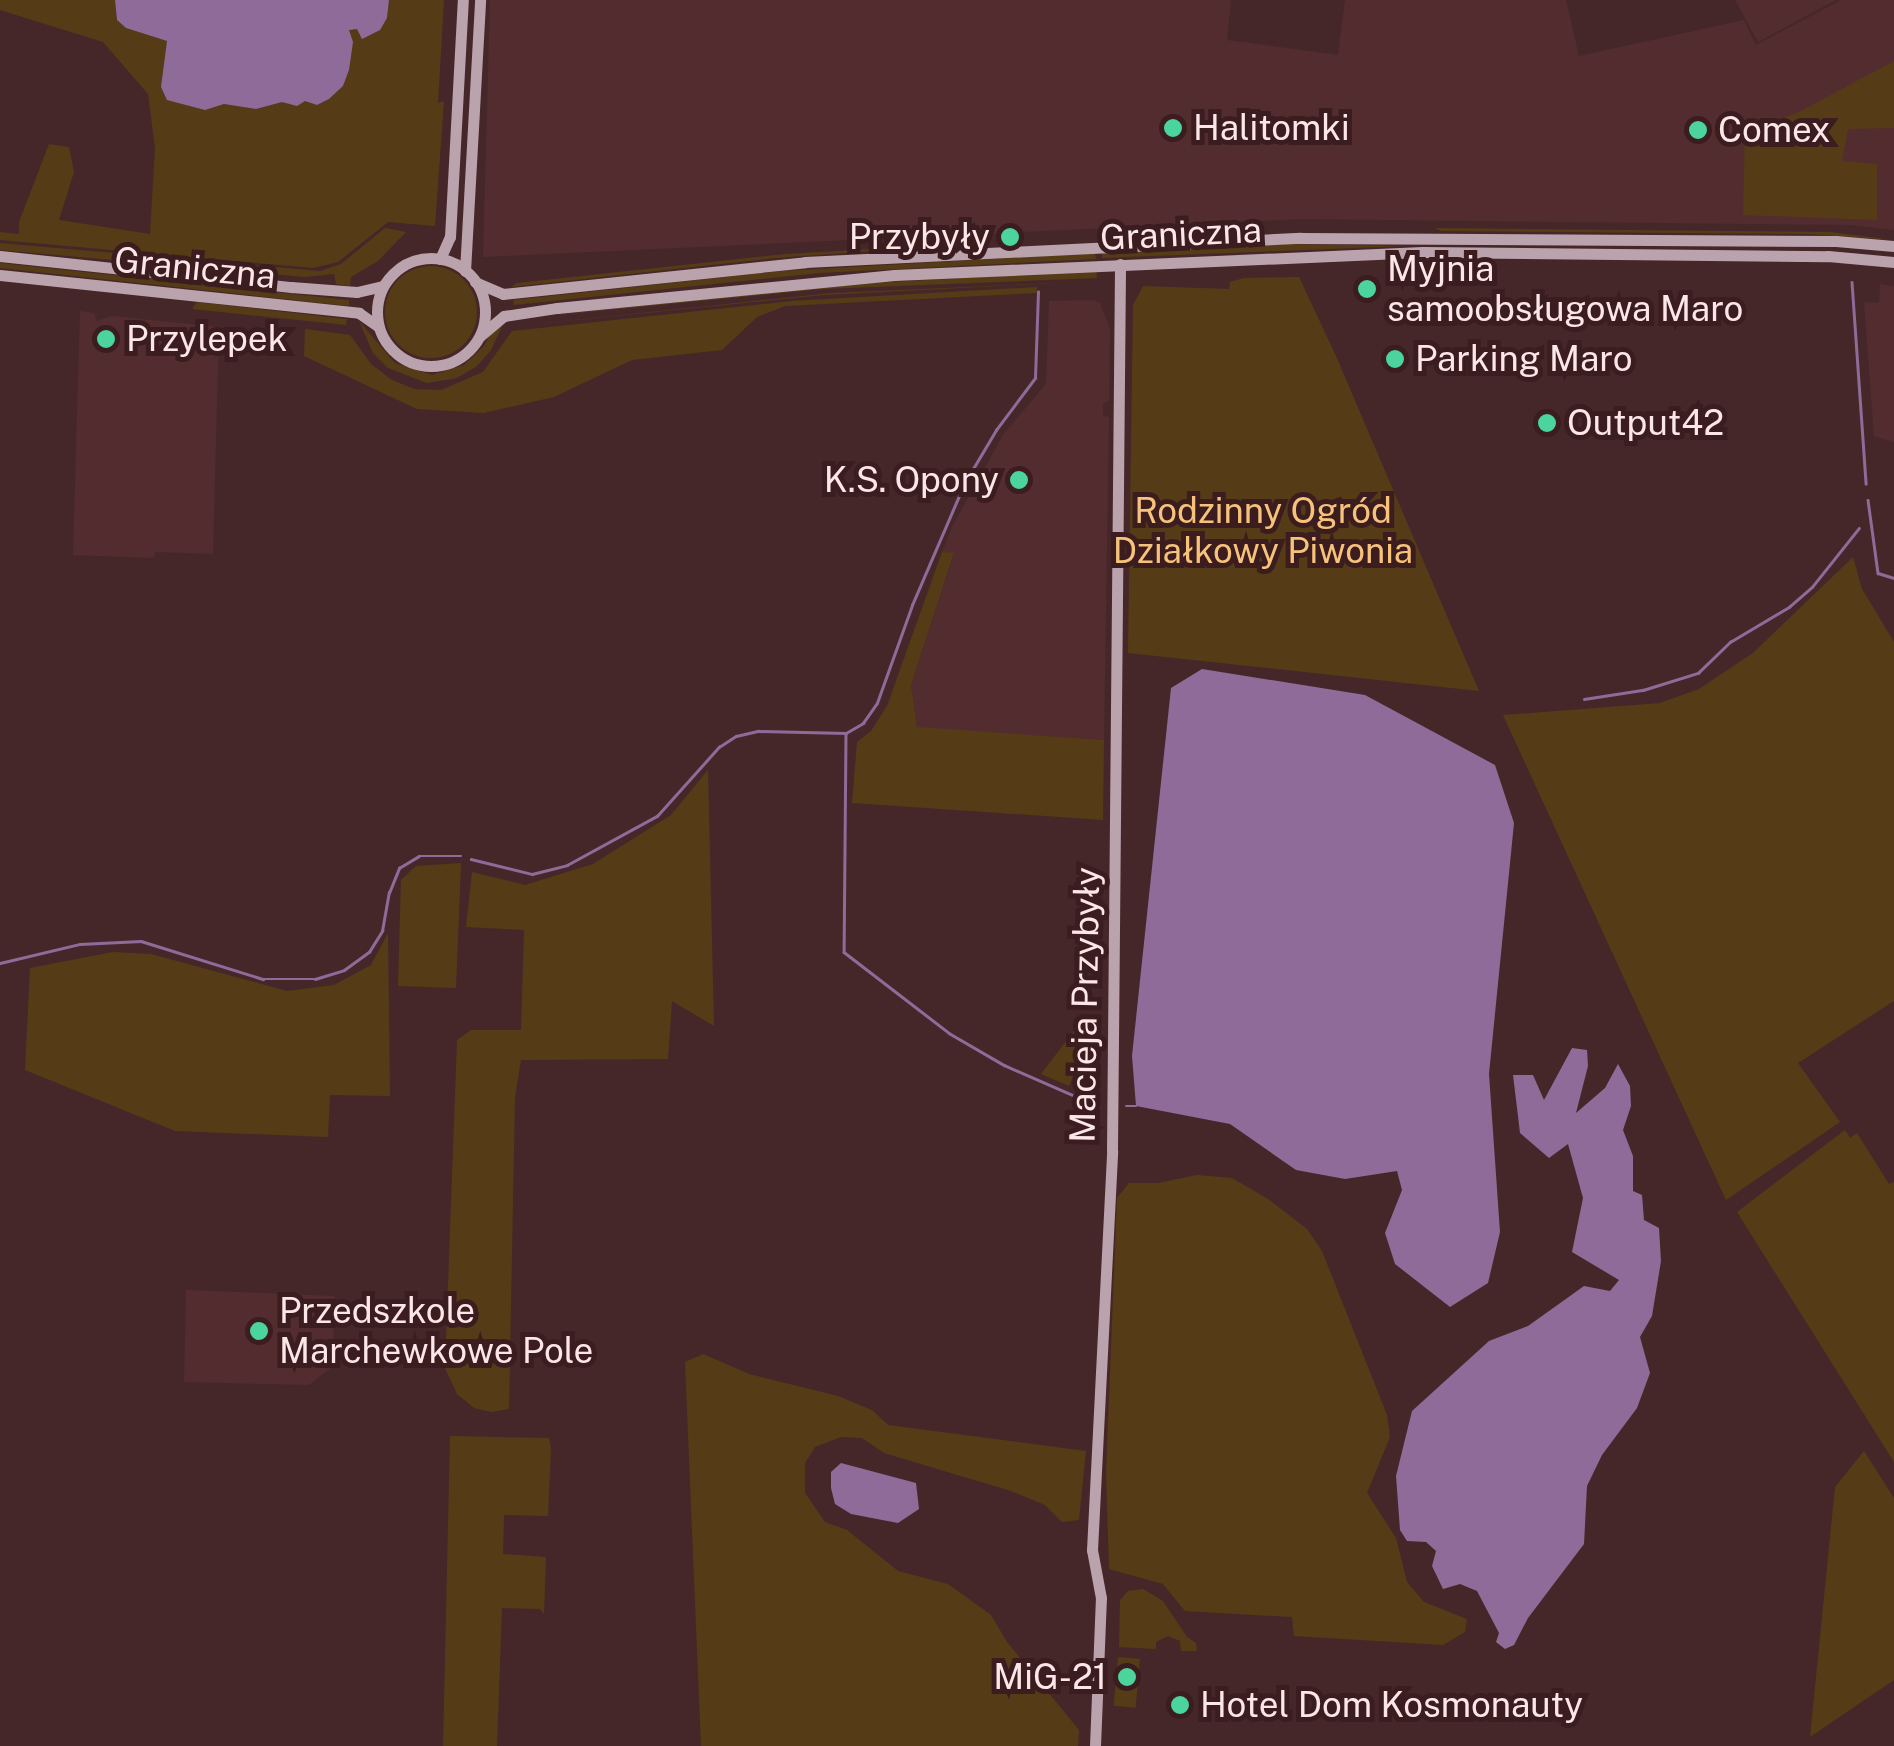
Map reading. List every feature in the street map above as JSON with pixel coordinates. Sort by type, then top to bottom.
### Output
[{"type":"main road","points":[[440,259],[450,240],[463,0]]},
{"type":"main road","points":[[465,271],[480,0]]},
{"type":"main road","name":"Graniczna","points":[[476,282],[501,294],[805,262],[1300,238],[1836,242],[1894,246]]},
{"type":"main road","name":"Graniczna","points":[[480,336],[504,316],[618,300],[848,278],[1422,252],[1810,255],[1894,262]]},
{"type":"main road","name":"Graniczna","points":[[0,256],[291,287],[357,292],[382,286]]},
{"type":"main road","points":[[440,259],[465,271],[476,282],[484,309],[480,336],[464,355],[432,366],[402,356],[380,327],[376,307],[382,286],[394,271],[413,261],[440,259]]},
{"type":"main road","name":"Macieja Przybyły","points":[[1095,1746],[1100,1598],[1092,1550],[1112,1150],[1120,264]]},
{"type":"main road","name":"Graniczna","points":[[0,275],[359,313],[380,327]]},
{"type":"shaded area","points":[[115,0],[389,0],[387,18],[380,30],[362,39],[357,29],[349,30],[353,42],[349,70],[343,86],[329,99],[317,105],[282,102],[256,109],[224,104],[205,110],[167,100],[161,87],[167,41],[126,28],[117,20]]},
{"type":"shaded area","points":[[490,0],[1231,0],[1227,40],[1338,55],[1345,0],[1566,0],[1579,56],[1744,20],[1756,45],[1841,0],[1894,0],[1894,230],[1852,225],[1301,219],[483,257]]},
{"type":"shaded area","points":[[1735,0],[1836,0],[1758,42]]},
{"type":"shaded area","points":[[1880,284],[1894,286],[1894,442],[1874,436],[1864,302],[1879,303]]},
{"type":"shaded area","points":[[1049,301],[1100,303],[1110,329],[1109,401],[1103,403],[1103,416],[1109,417],[1104,740],[917,728],[911,685],[954,554],[942,552],[952,527],[1003,435],[1046,384]]},
{"type":"shaded area","points":[[80,311],[94,313],[97,321],[112,316],[219,327],[213,554],[155,552],[154,558],[73,555]]},
{"type":"shaded area","points":[[1202,669],[1365,695],[1495,765],[1514,823],[1489,1074],[1500,1232],[1488,1283],[1450,1307],[1395,1264],[1385,1233],[1402,1190],[1397,1171],[1345,1179],[1296,1170],[1230,1124],[1136,1106],[1132,1056],[1171,688]]},
{"type":"shaded area","points":[[1572,1048],[1587,1050],[1588,1066],[1576,1113],[1605,1088],[1618,1064],[1630,1086],[1631,1106],[1623,1130],[1633,1156],[1633,1191],[1642,1195],[1644,1220],[1659,1228],[1661,1261],[1652,1316],[1640,1337],[1650,1373],[1637,1408],[1602,1455],[1587,1486],[1584,1544],[1528,1618],[1514,1645],[1505,1649],[1496,1642],[1499,1633],[1477,1591],[1460,1584],[1443,1589],[1432,1566],[1436,1551],[1426,1542],[1407,1541],[1400,1530],[1396,1476],[1412,1411],[1489,1341],[1528,1326],[1584,1286],[1610,1291],[1619,1280],[1572,1252],[1583,1198],[1568,1144],[1549,1158],[1520,1133],[1513,1075],[1533,1075],[1544,1100]]},
{"type":"shaded area","name":"Przedszkole Marchewkowe Pole","points":[[186,1290],[335,1296],[332,1367],[309,1385],[184,1382]]},
{"type":"shaded area","points":[[841,1463],[916,1483],[919,1509],[898,1523],[851,1514],[835,1504],[831,1488],[831,1472]]},
{"type":"green space","points":[[0,0],[115,0],[117,20],[126,28],[167,41],[166,58],[224,104],[256,109],[273,102],[308,101],[317,105],[329,99],[343,86],[349,70],[349,29],[387,18],[389,0],[444,0],[438,103],[444,101],[435,226],[388,222],[338,262],[313,268],[0,240],[0,232],[19,234],[19,222],[49,144],[69,147],[74,172],[59,220],[150,234],[155,148],[148,94],[103,42],[0,10]]},
{"type":"green space","points":[[1894,61],[1894,128],[1848,129],[1842,161],[1877,164],[1877,220],[1743,215],[1745,133],[1799,112]]},
{"type":"green space","points":[[385,228],[406,232],[378,261],[351,277],[350,286],[336,284],[334,274],[305,277],[0,250],[0,243],[320,271],[341,264]]},
{"type":"green space","points":[[1435,228],[1830,232],[1894,240],[1809,234]]},
{"type":"green space","points":[[996,242],[775,258],[511,287],[517,283],[786,254]]},
{"type":"green space","points":[[1287,244],[1406,246],[1102,258],[1102,253]]},
{"type":"green space","points":[[1095,253],[1096,259],[820,273],[514,305],[513,300],[780,271]]},
{"type":"green space","points":[[0,263],[349,300],[349,306],[0,268]]},
{"type":"green space","points":[[431,266],[449,269],[464,279],[474,294],[474,330],[464,345],[449,355],[431,358],[413,355],[398,345],[388,330],[385,312],[388,294],[398,279],[413,269]]},
{"type":"green space","points":[[1096,271],[1097,278],[822,289],[516,319],[851,284]]},
{"type":"green space","name":"Rodzinny Ogród Działkowy Piwonia","points":[[1299,277],[1479,691],[1128,653],[1133,305],[1143,286],[1229,289],[1230,282],[1244,278]]},
{"type":"green space","points":[[1078,282],[823,295],[517,326],[832,293]]},
{"type":"green space","points":[[1037,287],[1037,293],[785,306],[757,317],[722,350],[632,360],[554,397],[484,413],[417,409],[304,356],[305,329],[350,335],[371,364],[392,380],[414,389],[441,390],[483,372],[512,331],[792,301]]},
{"type":"green space","points":[[197,302],[347,319],[346,325],[192,309]]},
{"type":"green space","points":[[359,321],[395,363],[432,375],[464,365],[484,346],[494,327],[504,322],[491,350],[477,366],[457,378],[427,383],[388,368],[373,353]]},
{"type":"green space","points":[[942,552],[954,553],[911,685],[917,727],[1104,740],[1103,820],[852,803],[857,742],[871,731],[887,706]]},
{"type":"green space","points":[[1853,557],[1862,589],[1894,642],[1894,1001],[1798,1063],[1840,1122],[1726,1200],[1503,715],[1660,703],[1699,689],[1753,653]]},
{"type":"green space","points":[[708,770],[714,1026],[672,1001],[668,1059],[521,1060],[515,1097],[509,1409],[491,1412],[474,1408],[457,1394],[445,1368],[457,1040],[471,1030],[521,1030],[524,930],[466,927],[472,872],[525,885],[593,864],[671,815]]},
{"type":"green space","points":[[461,863],[456,988],[398,986],[401,880],[416,866]]},
{"type":"green space","points":[[388,933],[390,1096],[330,1095],[328,1137],[175,1131],[25,1070],[30,968],[113,952],[151,954],[287,991],[334,985],[371,965]]},
{"type":"green space","points":[[1087,1014],[1081,1055],[1069,1086],[1041,1074]]},
{"type":"green space","points":[[1845,1130],[1850,1138],[1857,1133],[1889,1184],[1894,1182],[1894,1462],[1737,1212]]},
{"type":"green space","points":[[1197,1175],[1232,1178],[1268,1199],[1307,1229],[1322,1251],[1387,1415],[1390,1437],[1367,1493],[1396,1538],[1407,1582],[1424,1602],[1467,1619],[1465,1632],[1443,1645],[1294,1636],[1292,1617],[1185,1611],[1163,1584],[1109,1569],[1106,1472],[1117,1198],[1129,1183],[1158,1183]]},
{"type":"green space","points":[[703,1354],[749,1374],[838,1396],[872,1410],[888,1425],[1086,1451],[1079,1520],[1062,1522],[1045,1505],[884,1453],[862,1438],[841,1437],[815,1447],[805,1463],[805,1493],[825,1522],[847,1530],[898,1571],[948,1584],[991,1615],[1007,1642],[1079,1730],[1078,1746],[701,1746],[685,1362]]},
{"type":"green space","points":[[450,1436],[549,1438],[551,1448],[548,1516],[504,1515],[503,1554],[546,1557],[544,1614],[540,1609],[502,1608],[497,1746],[443,1746]]},
{"type":"green space","points":[[1864,1451],[1894,1498],[1894,1680],[1810,1737],[1835,1487]]},
{"type":"green space","points":[[1143,1589],[1163,1601],[1187,1637],[1196,1643],[1197,1651],[1181,1651],[1180,1641],[1168,1636],[1156,1642],[1156,1649],[1119,1647],[1120,1600],[1128,1591]]},
{"type":"green space","points":[[1118,1657],[1140,1659],[1136,1708],[1114,1706]]},
{"type":"waterway","points":[[1852,282],[1866,484]]},
{"type":"waterway","points":[[471,859],[532,874],[567,865],[657,816],[719,747],[736,736],[758,731],[846,733],[863,723],[877,703],[912,605],[964,484],[996,430],[1035,378],[1038,292]]},
{"type":"waterway","points":[[1868,500],[1878,573],[1894,578]]},
{"type":"waterway","points":[[1584,699],[1643,690],[1698,673],[1730,642],[1789,607],[1812,587],[1859,528]]},
{"type":"waterway","points":[[846,734],[844,952],[949,1033],[1004,1065],[1098,1106]]},
{"type":"waterway","points":[[0,963],[80,944],[141,941],[263,979],[315,979],[344,970],[369,952],[382,931],[389,893],[399,868],[419,856],[461,856]]},
{"type":"waterway","points":[[1126,1106],[1136,1106]]},
{"type":"place","name":"Halitomki","points":[[1173,128]]},
{"type":"place","name":"Comex","points":[[1698,130]]},
{"type":"place","name":"Przybyły","points":[[1010,237]]},
{"type":"place","name":"Myjnia samoobsługowa Maro","points":[[1367,289]]},
{"type":"place","name":"Przylepek","points":[[106,339]]},
{"type":"place","name":"Parking Maro","points":[[1395,359]]},
{"type":"place","name":"Output42","points":[[1547,423]]},
{"type":"place","name":"K.S. Opony","points":[[1019,480]]},
{"type":"place","name":"Przedszkole Marchewkowe Pole","points":[[259,1331]]},
{"type":"place","name":"MiG-21","points":[[1127,1677]]},
{"type":"place","name":"Hotel Dom Kosmonauty","points":[[1180,1705]]}]
